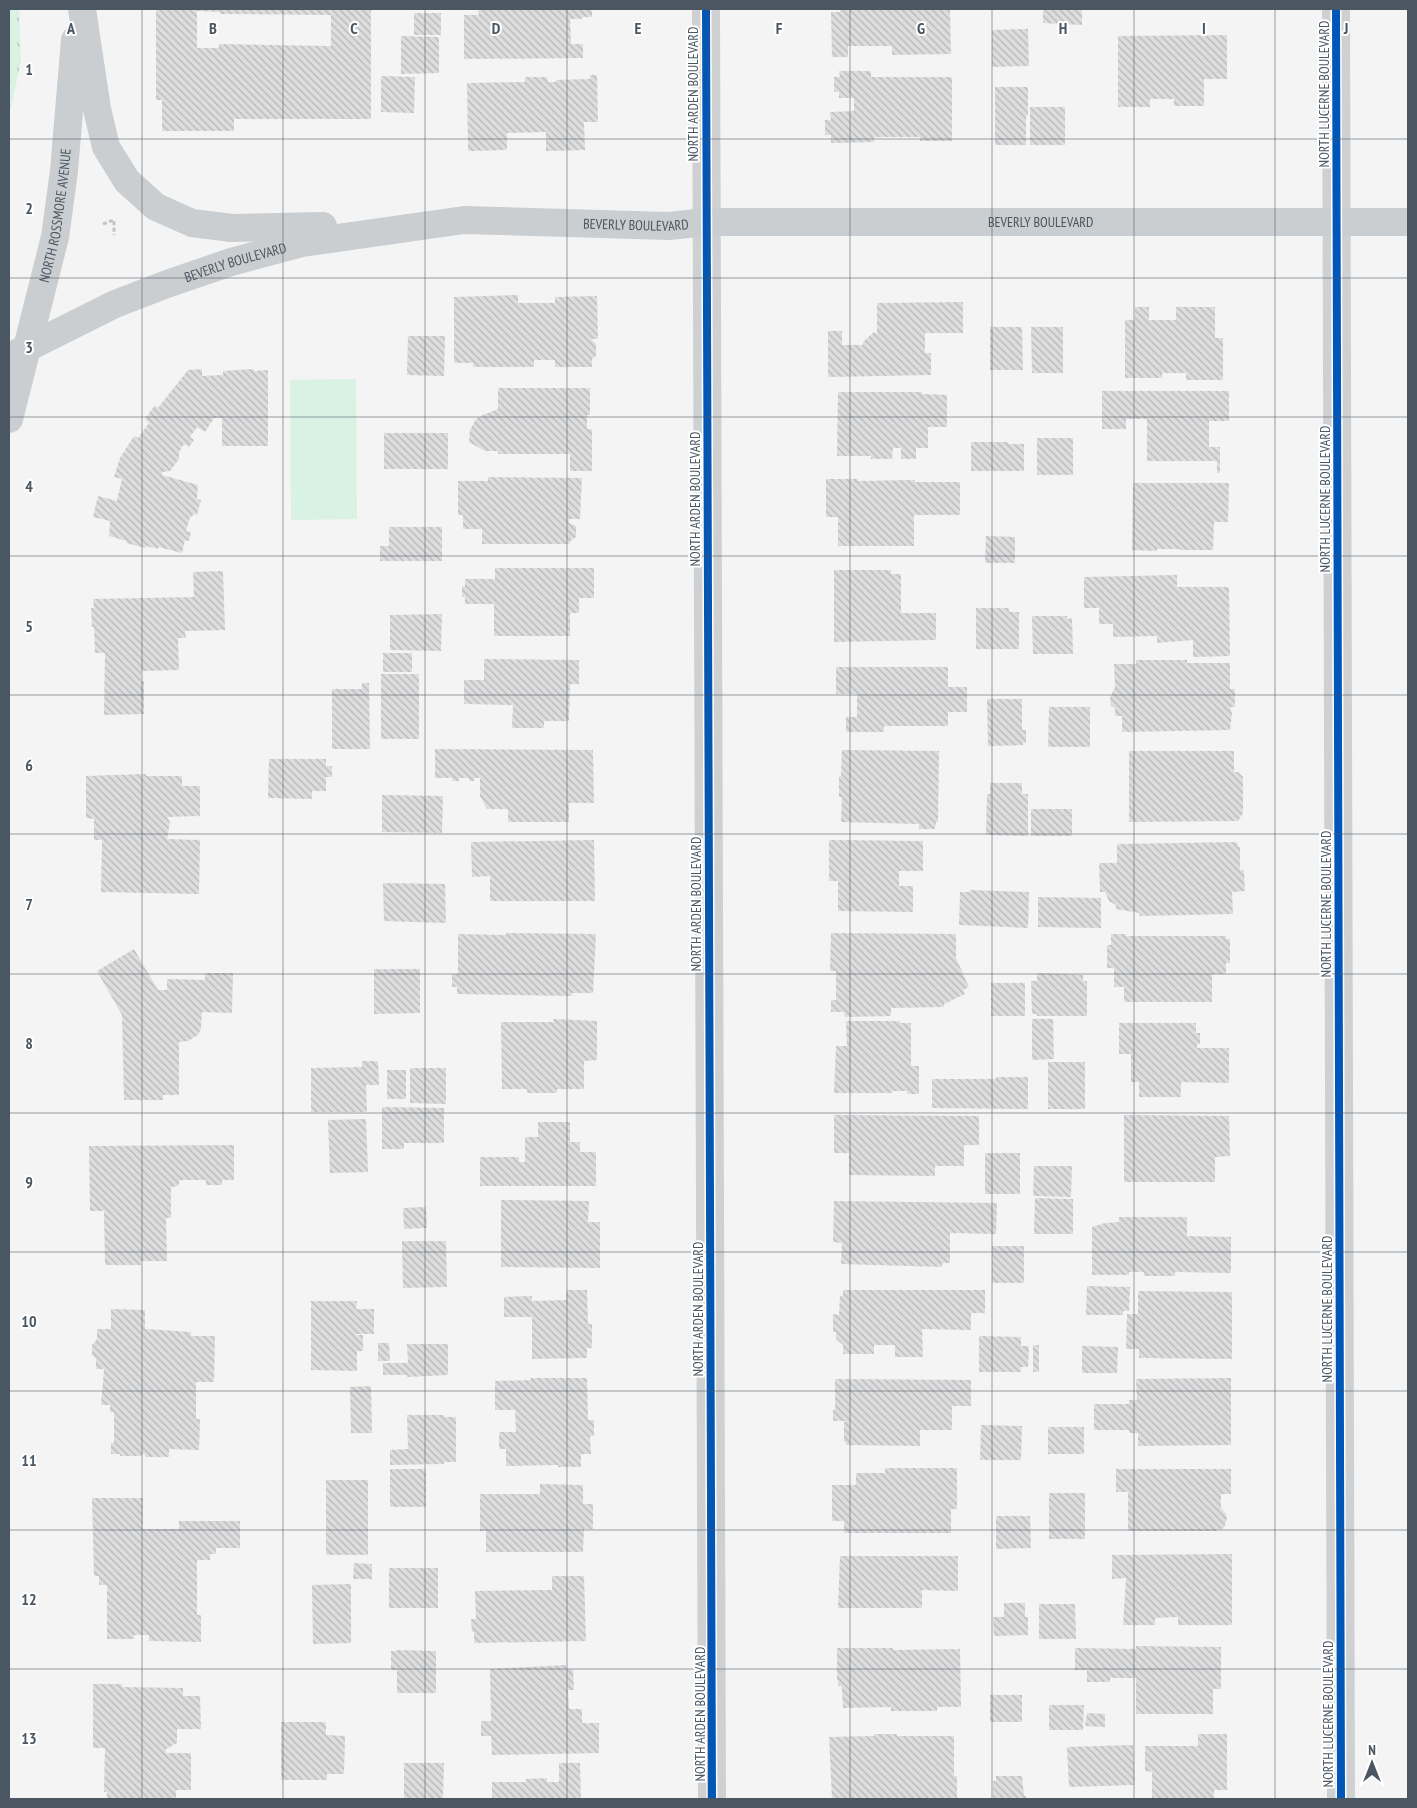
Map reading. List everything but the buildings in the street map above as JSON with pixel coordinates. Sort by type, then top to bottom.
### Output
[{"type":"main road","name":"NORTH ROSSMORE AVENUE","points":[[9,420],[17,354],[55,237],[71,105],[76,9]]},
{"type":"main road","points":[[82,9],[96,109],[106,147],[127,181],[156,206],[192,223],[232,228],[464,220]]},
{"type":"main road","name":"BEVERLY BOULEVARD","points":[[17,354],[115,304],[231,262],[302,243],[464,220],[669,226],[706,222],[1408,222]]},
{"type":"street","name":"NORTH ARDEN BOULEVARD","points":[[706,9],[712,1799]]},
{"type":"street","name":"NORTH LUCERNE BOULEVARD","points":[[1336,9],[1341,1799]]},
{"type":"path","points":[[103,224],[114,220],[114,235]]},
{"type":"green space","points":[[9,9],[19,9],[21,61],[9,117]]},
{"type":"green space","points":[[356,379],[357,519],[291,520],[290,380]]},
{"type":"cycle path","points":[[706,9],[712,1799]]},
{"type":"cycle path","points":[[1336,9],[1341,1799]]}]
